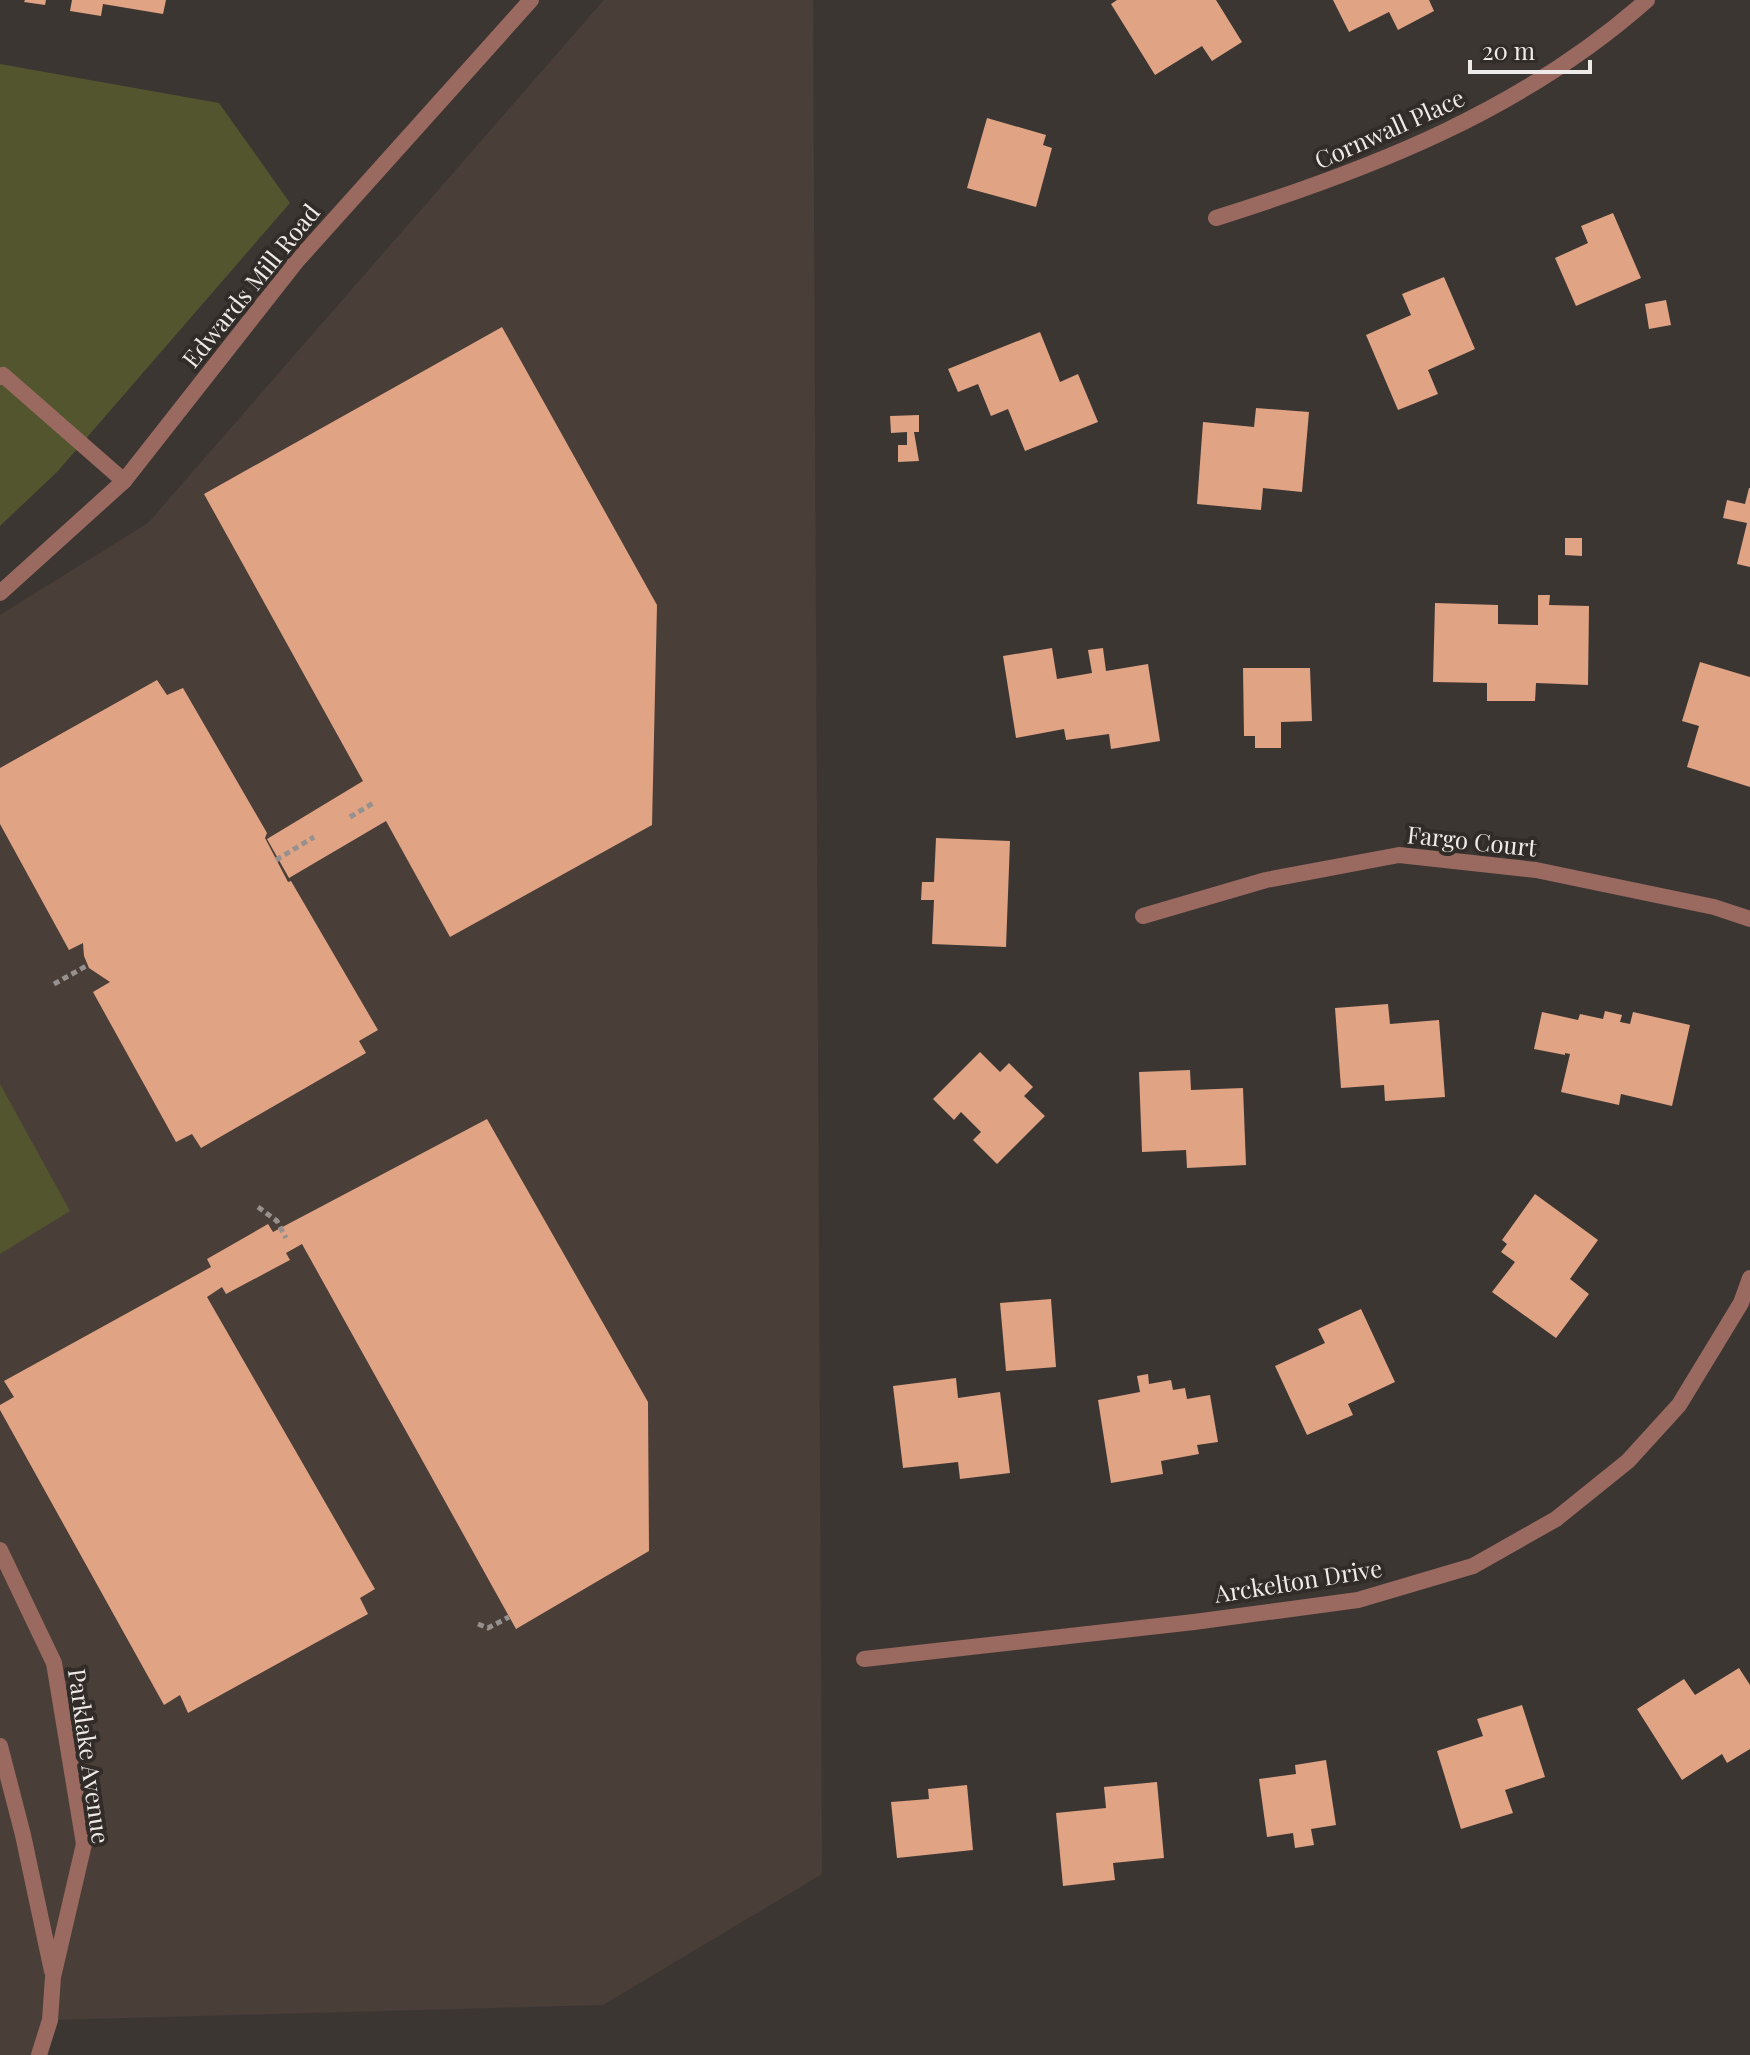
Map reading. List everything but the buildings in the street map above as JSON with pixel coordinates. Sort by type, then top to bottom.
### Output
[{"type":"street","name":"Edwards Mill Road","points":[[0,593],[124,481],[296,262],[531,0]]},
{"type":"street","name":"Cornwall Place","points":[[1216,218],[1313,188],[1405,152],[1502,103],[1609,34],[1647,0]]},
{"type":"street","points":[[0,377],[3,375],[124,481]]},
{"type":"street","name":"Fargo Court","points":[[1143,916],[1266,880],[1399,855],[1536,870],[1714,907],[1750,919]]},
{"type":"street","name":"Arckelton Drive","points":[[864,1659],[1358,1600],[1473,1566],[1556,1519],[1628,1461],[1679,1405],[1741,1303],[1750,1278]]},
{"type":"street","name":"Parklake Avenue","points":[[0,1550],[54,1663],[84,1844],[53,1977],[50,2020],[39,2055]]},
{"type":"street","name":"Parklake Avenue","points":[[0,1746],[23,1835],[53,1977]]},
{"type":"path","points":[[350,817],[375,802]]},
{"type":"path","points":[[276,860],[314,837]]},
{"type":"path","points":[[54,984],[88,965]]},
{"type":"path","points":[[258,1207],[277,1221],[286,1238]]},
{"type":"path","points":[[478,1624],[488,1628],[509,1617]]},
{"type":"shaded area","points":[[604,0],[813,0],[822,1874],[603,2005],[50,2020],[39,2055],[0,2055],[0,615],[148,523]]},
{"type":"green space","points":[[0,64],[219,103],[290,203],[57,472],[0,526]]},
{"type":"green space","points":[[0,1084],[70,1211],[0,1254]]}]
